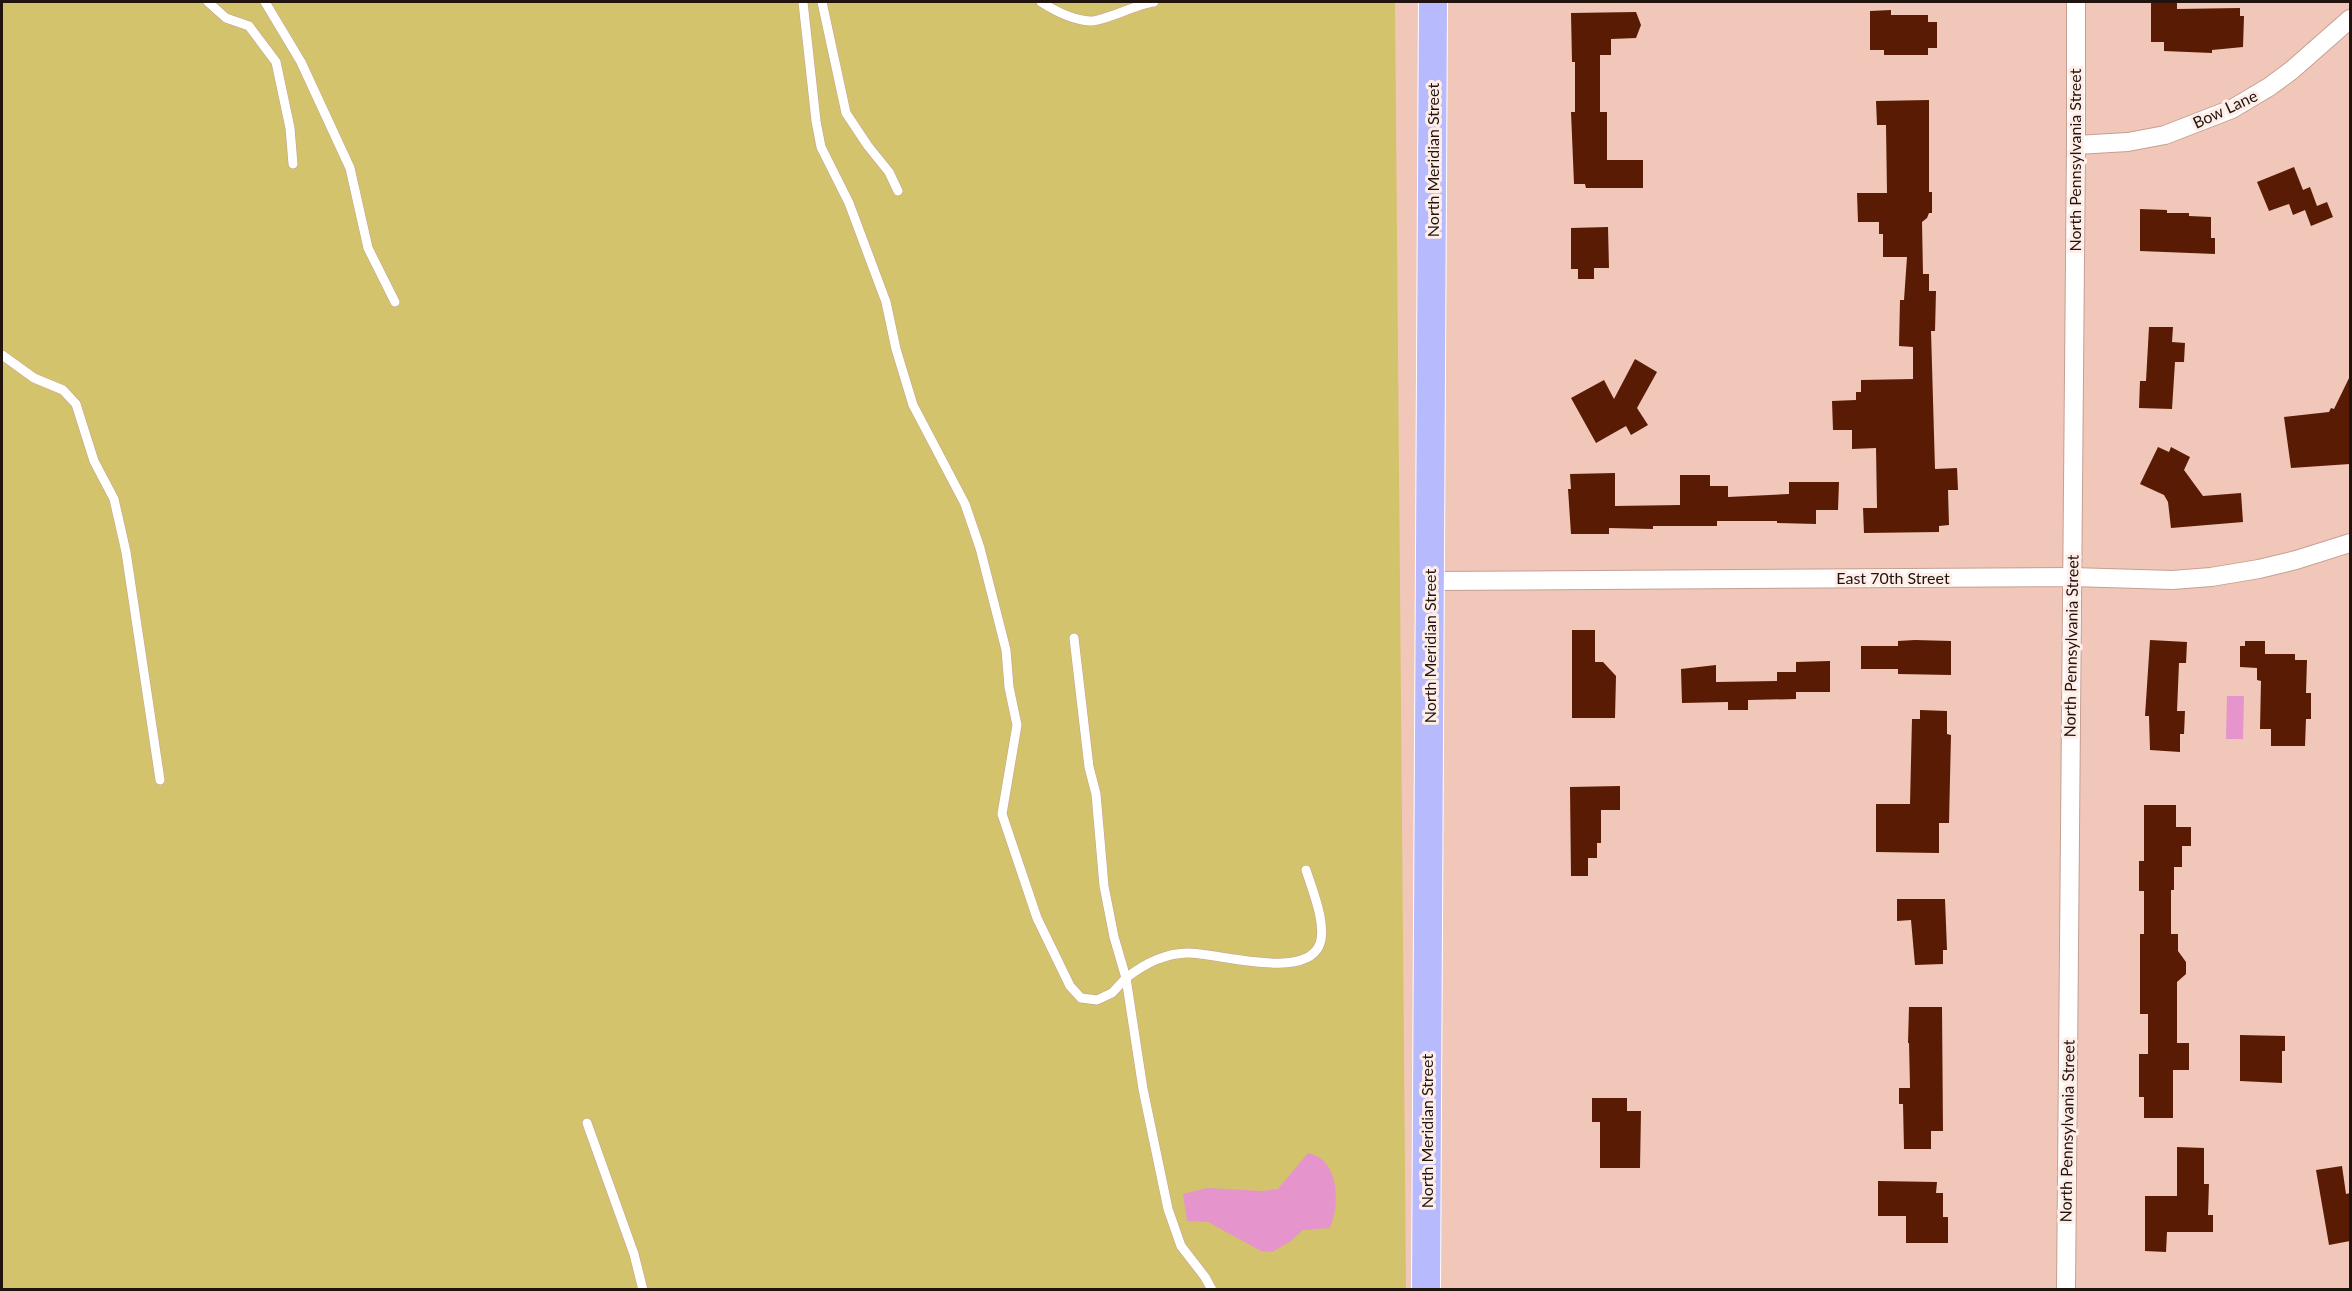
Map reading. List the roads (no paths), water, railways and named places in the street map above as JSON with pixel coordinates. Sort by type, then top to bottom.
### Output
[{"type":"main road","name":"North Meridian Street","points":[[1426,1290],[1433,2]]},
{"type":"street","name":"North Pennsylvania Street","points":[[2066,1290],[2076,2]]},
{"type":"street","name":"Bow Lane","points":[[2076,145],[2128,142],[2165,135],[2232,109],[2292,70],[2350,19]]},
{"type":"street","name":"East 70th Street","points":[[1431,581],[2072,577],[2172,580],[2211,577],[2277,565],[2350,543]]},
{"type":"lane","points":[[208,2],[226,18],[249,26],[276,62],[290,128],[293,164]]},
{"type":"lane","points":[[265,2],[301,62],[350,168],[368,248],[395,302]]},
{"type":"lane","points":[[803,2],[816,122],[821,147],[849,203],[886,302],[896,350],[913,405],[965,504],[980,548],[1006,650],[1009,687],[1017,725],[1002,814],[1037,918],[1070,986],[1081,998],[1098,1000],[1113,993],[1126,978],[1145,963],[1187,953],[1276,965],[1310,955],[1319,947],[1322,932],[1318,908],[1306,870]]},
{"type":"lane","points":[[822,2],[846,113],[868,147],[889,172],[898,191]]},
{"type":"lane","points":[[1041,2],[1057,13],[1091,21],[1144,2],[1154,2]]},
{"type":"lane","points":[[2,355],[34,378],[63,390],[76,404],[94,461],[114,499],[126,552],[160,780]]},
{"type":"lane","points":[[1074,638],[1089,766],[1096,794],[1104,886],[1114,937],[1126,978],[1143,1089],[1168,1209],[1181,1246],[1212,1290]]},
{"type":"lane","points":[[587,1123],[634,1254],[643,1290]]}]
